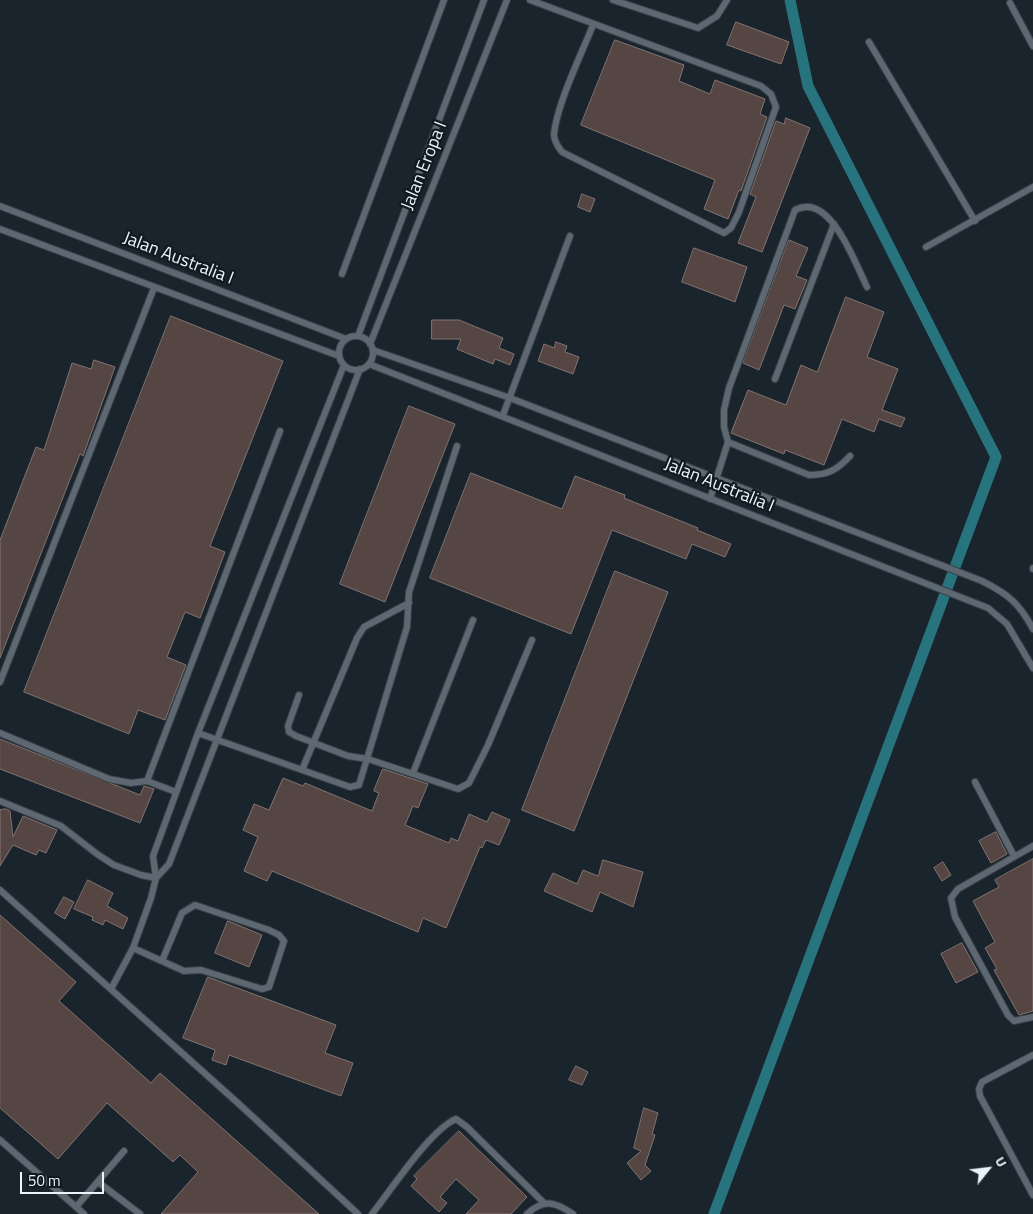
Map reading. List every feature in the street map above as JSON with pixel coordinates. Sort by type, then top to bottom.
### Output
[{"type":"lane","points":[[342,274],[444,0]]},
{"type":"lane","name":"Jalan Eropa I","points":[[358,336],[484,0]]},
{"type":"lane","name":"Jalan Eropa I","points":[[372,347],[507,0]]},
{"type":"lane","points":[[530,0],[761,86],[771,94],[776,107],[732,228],[724,233],[562,152],[556,144],[554,135],[565,93],[593,25]]},
{"type":"lane","points":[[613,0],[698,28],[717,16],[726,0]]},
{"type":"lane","points":[[1010,3],[1033,46]]},
{"type":"lane","points":[[869,42],[974,221]]},
{"type":"lane","points":[[926,248],[1033,187]]},
{"type":"lane","name":"Jalan Australia I","points":[[0,206],[346,339]]},
{"type":"lane","points":[[710,499],[728,442],[724,428],[724,410],[729,388],[790,221],[796,210],[802,206],[812,206],[822,210],[834,224],[867,287]]},
{"type":"lane","points":[[775,378],[834,224]]},
{"type":"lane","name":"Jalan Australia I","points":[[0,229],[339,356]]},
{"type":"lane","points":[[503,416],[570,236]]},
{"type":"lane","points":[[0,682],[154,288]]},
{"type":"lane","points":[[358,336],[346,339],[340,346],[339,356],[344,365],[352,369],[360,369],[369,364],[372,347]]},
{"type":"lane","name":"Jalan Australia I","points":[[358,336],[372,347],[510,398],[716,480],[982,581],[1006,593],[1022,609],[1033,629]]},
{"type":"lane","name":"Jalan Australia I","points":[[369,364],[710,499],[957,594],[988,608],[1007,624],[1033,668]]},
{"type":"lane","points":[[156,878],[153,856],[176,792],[344,365]]},
{"type":"lane","points":[[111,989],[133,948],[156,878],[169,864],[360,369]]},
{"type":"lane","points":[[147,780],[280,431]]},
{"type":"lane","points":[[728,442],[809,475],[823,475],[837,470],[850,456]]},
{"type":"lane","points":[[198,733],[217,738],[350,787],[358,785],[368,758],[407,627],[409,592],[457,446]]},
{"type":"lane","points":[[302,770],[357,638],[364,626],[409,604]]},
{"type":"lane","points":[[413,773],[473,620]]},
{"type":"lane","points":[[299,696],[288,726],[289,732],[313,744],[348,756],[368,758],[458,790],[469,783],[488,745],[532,640]]},
{"type":"lane","points":[[0,732],[109,779],[131,783],[147,780],[176,792]]},
{"type":"lane","points":[[975,782],[1014,856]]},
{"type":"lane","points":[[0,800],[61,826],[97,854],[114,864],[141,875],[156,878]]},
{"type":"lane","points":[[1033,846],[958,889],[951,898],[955,917],[1008,1015],[1014,1021],[1033,1017]]},
{"type":"lane","points":[[0,890],[358,1214]]},
{"type":"lane","points":[[133,948],[184,971],[201,970],[262,989],[269,987],[284,941],[279,935],[270,930],[195,905],[182,913],[162,961]]},
{"type":"lane","points":[[1033,1055],[982,1082],[979,1089],[980,1096],[1033,1196]]},
{"type":"lane","points":[[372,1214],[446,1123],[456,1119],[467,1127],[544,1203]]},
{"type":"lane","points":[[0,1140],[84,1214]]},
{"type":"lane","points":[[76,1207],[124,1151]]},
{"type":"lane","points":[[98,1182],[140,1214]]},
{"type":"lane","points":[[527,1214],[544,1203],[558,1204],[573,1214]]},
{"type":"building","points":[[736,22],[789,42],[781,64],[727,45]]},
{"type":"building","points":[[615,40],[684,65],[679,81],[710,94],[715,80],[765,99],[760,114],[767,117],[741,191],[739,190],[728,219],[704,209],[715,180],[581,125]]},
{"type":"building","points":[[786,118],[810,128],[762,252],[738,243],[756,197],[750,194],[776,121],[784,124]]},
{"type":"building","points":[[582,194],[595,199],[590,212],[578,207]]},
{"type":"building","points":[[789,240],[808,248],[796,276],[807,280],[795,309],[784,305],[759,370],[743,363]]},
{"type":"building","points":[[694,248],[747,267],[735,302],[682,282]]},
{"type":"building","points":[[846,297],[884,312],[867,357],[898,369],[882,410],[905,418],[901,427],[879,419],[874,432],[842,419],[824,465],[785,450],[784,454],[731,433],[748,390],[786,405],[801,365],[817,372]]},
{"type":"building","points":[[171,316],[283,361],[210,546],[225,552],[200,618],[185,612],[167,657],[186,665],[165,720],[138,710],[129,734],[24,692]]},
{"type":"building","points":[[432,320],[459,320],[503,338],[499,348],[514,354],[510,365],[495,359],[493,364],[457,349],[461,339],[432,339]]},
{"type":"building","points":[[556,342],[567,346],[565,352],[579,357],[573,374],[538,361],[544,344],[554,348]]},
{"type":"building","points":[[94,360],[115,367],[83,456],[80,454],[0,658],[0,540],[36,447],[44,450],[72,363],[91,369]]},
{"type":"building","points":[[409,406],[455,424],[385,602],[340,584]]},
{"type":"building","points":[[471,473],[562,509],[575,476],[625,495],[624,498],[698,528],[697,530],[731,544],[725,557],[692,544],[686,559],[612,530],[571,634],[430,578]]},
{"type":"building","points":[[615,571],[668,592],[574,831],[522,810]]},
{"type":"building","points":[[0,739],[140,795],[144,786],[154,789],[140,823],[0,769]]},
{"type":"building","points":[[383,769],[428,784],[418,808],[413,806],[405,825],[449,843],[451,838],[458,841],[469,814],[487,822],[492,812],[510,820],[499,845],[486,840],[482,848],[480,847],[446,928],[423,918],[418,932],[272,871],[267,881],[244,871],[258,837],[243,830],[254,804],[269,810],[283,778],[303,786],[305,783],[372,811],[379,793],[374,791]]},
{"type":"building","points":[[6,809],[10,811],[13,837],[23,816],[57,830],[46,853],[39,850],[36,855],[13,845],[0,866],[0,810]]},
{"type":"building","points":[[996,832],[1007,854],[991,863],[979,841]]},
{"type":"building","points":[[1033,859],[1033,1011],[1019,1015],[994,970],[997,969],[985,948],[995,942],[973,901],[999,887],[995,880]]},
{"type":"building","points":[[603,860],[643,872],[633,907],[600,892],[592,912],[544,891],[553,873],[577,884],[583,870],[598,876]]},
{"type":"building","points":[[943,862],[951,875],[942,881],[934,868]]},
{"type":"building","points":[[88,880],[113,893],[107,906],[128,918],[123,929],[105,920],[103,925],[92,920],[93,917],[74,909]]},
{"type":"building","points":[[64,897],[74,902],[65,919],[55,913]]},
{"type":"building","points":[[0,915],[76,982],[59,1001],[151,1083],[160,1073],[319,1214],[161,1214],[198,1172],[180,1155],[173,1162],[107,1103],[58,1159],[0,1108]]},
{"type":"building","points":[[228,921],[262,935],[249,967],[215,953]]},
{"type":"building","points":[[962,943],[978,972],[956,983],[941,954]]},
{"type":"building","points":[[208,977],[336,1025],[325,1053],[353,1063],[341,1096],[229,1055],[226,1065],[212,1060],[215,1050],[183,1038]]},
{"type":"building","points":[[576,1066],[588,1072],[582,1085],[569,1080]]},
{"type":"building","points":[[644,1108],[658,1113],[652,1134],[655,1135],[645,1165],[651,1171],[641,1180],[627,1163],[641,1151],[634,1148]]},
{"type":"building","points":[[459,1131],[527,1197],[511,1214],[466,1214],[479,1200],[456,1179],[440,1197],[447,1203],[439,1212],[411,1186],[417,1179],[414,1176]]},
{"type":"waterway","points":[[714,1214],[996,457],[808,86],[790,0]]}]
